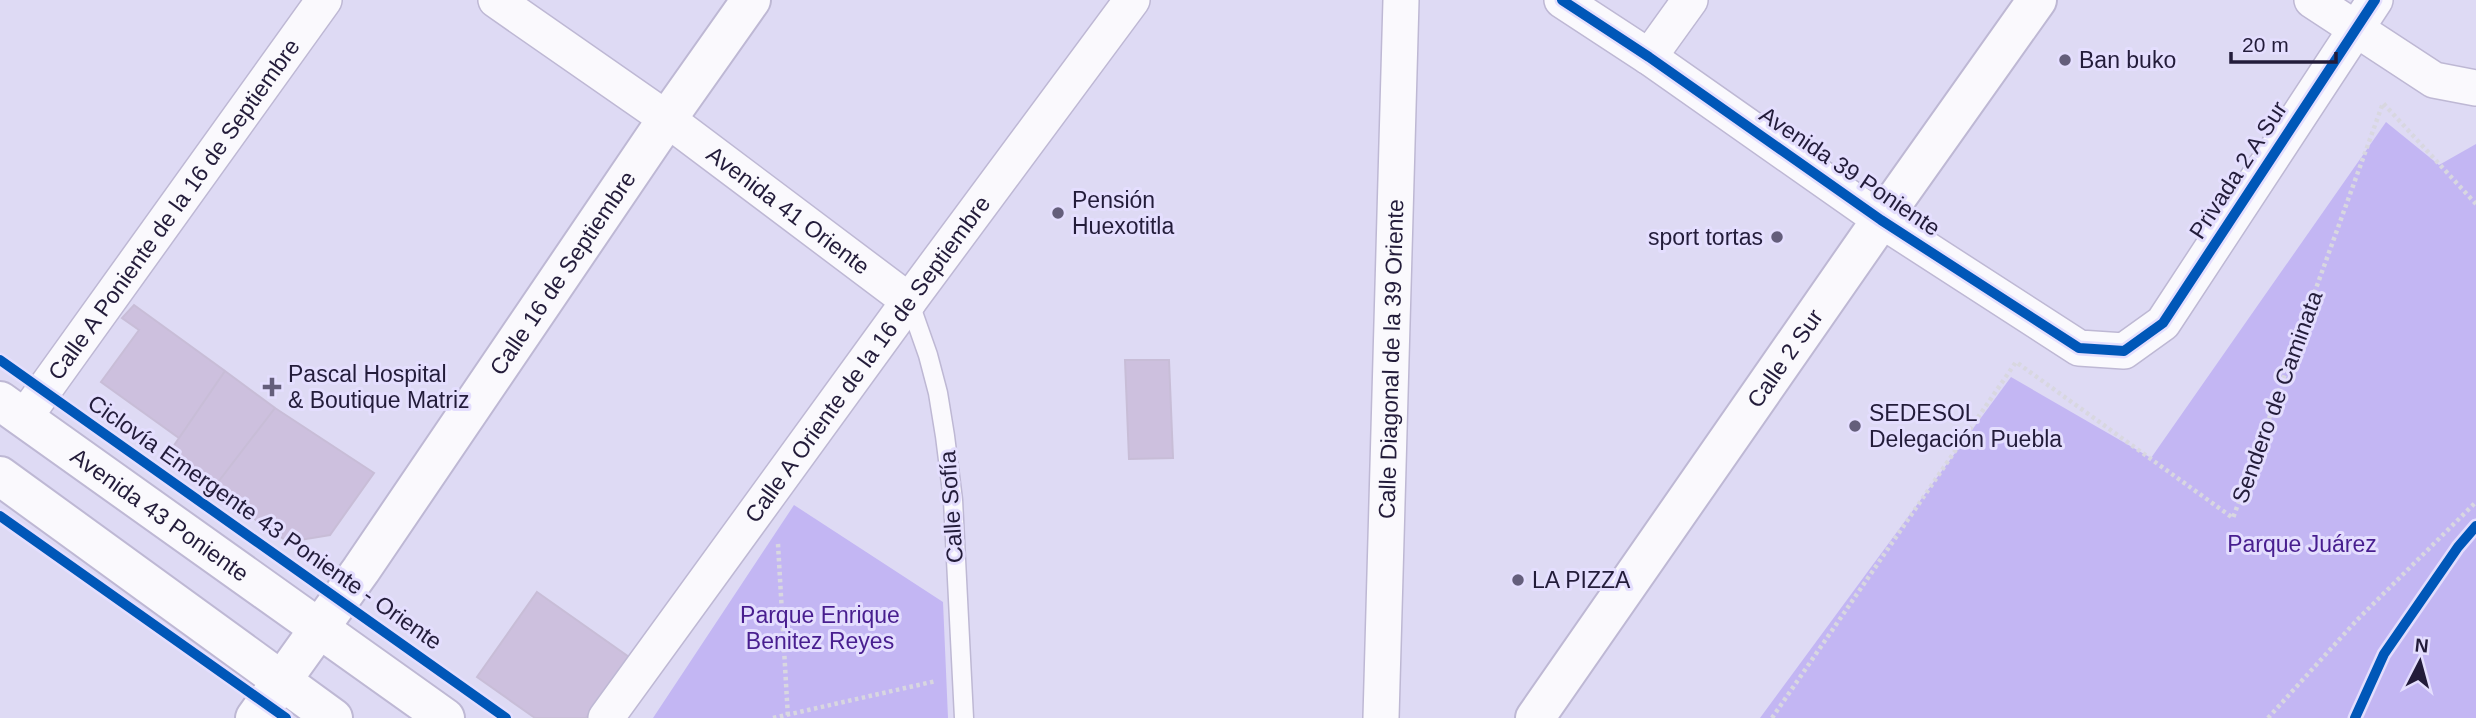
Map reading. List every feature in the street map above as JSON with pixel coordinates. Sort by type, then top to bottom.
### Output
[{"type":"street","name":"Calle A Poniente de la 16 de Septiembre","points":[[12,410],[324,0]]},
{"type":"street","name":"Avenida 41 Oriente","points":[[496,0],[667,120],[909,301]]},
{"type":"street","name":"Calle 16 de Septiembre","points":[[255,718],[361,570],[751,0]]},
{"type":"street","name":"Calle A Oriente de la 16 de Septiembre","points":[[606,718],[1132,0]]},
{"type":"street","name":"Calle Diagonal de la 39 Oriente","points":[[1381,718],[1401,0]]},
{"type":"street","name":"Avenida 39 Poniente","points":[[1562,0],[1649,57],[1881,220],[2079,348],[2124,351]]},
{"type":"street","points":[[1649,57],[1690,0]]},
{"type":"street","name":"Calle 2 Sur","points":[[1535,718],[2037,0]]},
{"type":"street","points":[[2312,0],[2365,14],[2434,80],[2476,88]]},
{"type":"street","name":"Privada 2 A Sur","points":[[2124,351],[2164,323],[2365,14]]},
{"type":"street","name":"Avenida 43 Poniente","points":[[12,410],[445,718]]},
{"type":"street","points":[[0,476],[333,718]]},
{"type":"lane","name":"Calle Sofía","points":[[909,301],[928,355],[945,436],[953,500],[964,718]]},
{"type":"path","points":[[2268,718],[2357,620],[2476,502]]},
{"type":"path","points":[[778,542],[788,716]]},
{"type":"path","points":[[773,718],[947,679]]},
{"type":"green space","name":"Parque Juárez","points":[[2386,122],[2439,165],[2476,144],[2476,718],[1760,718],[2011,377],[2151,458]]},
{"type":"green space","name":"Parque Enrique Benitez Reyes","points":[[794,505],[943,602],[948,718],[653,718]]},
{"type":"building","points":[[134,305],[225,371],[179,438],[101,382],[139,330],[122,318]]},
{"type":"building","points":[[1125,360],[1169,360],[1173,458],[1129,459]]},
{"type":"building","points":[[225,371],[275,408],[212,490],[164,460]]},
{"type":"building","points":[[275,408],[374,473],[330,535],[288,542],[212,490]]},
{"type":"building","points":[[537,592],[629,657],[586,718],[535,718],[477,677]]},
{"type":"cycle path","points":[[1562,0],[1649,57],[1881,220],[2079,348],[2124,351],[2163,323],[2375,0]]},
{"type":"cycle path","name":"Ciclovía Emergente 43 Poniente - Oriente","points":[[0,360],[506,718]]},
{"type":"cycle path","points":[[0,516],[286,718]]},
{"type":"cycle path","points":[[2355,718],[2384,654],[2458,547],[2476,526]]},
{"type":"place","name":"Ban buko","points":[[2065,60]]},
{"type":"place","name":"Pensión Huexotitla","points":[[1058,213]]},
{"type":"place","name":"sport tortas","points":[[1777,237]]},
{"type":"place","name":"Pascal Hospital & Boutique Matriz","points":[[272,387]]},
{"type":"place","name":"SEDESOL Delegación Puebla","points":[[1855,426]]},
{"type":"place","name":"LA PIZZA","points":[[1518,580]]}]
